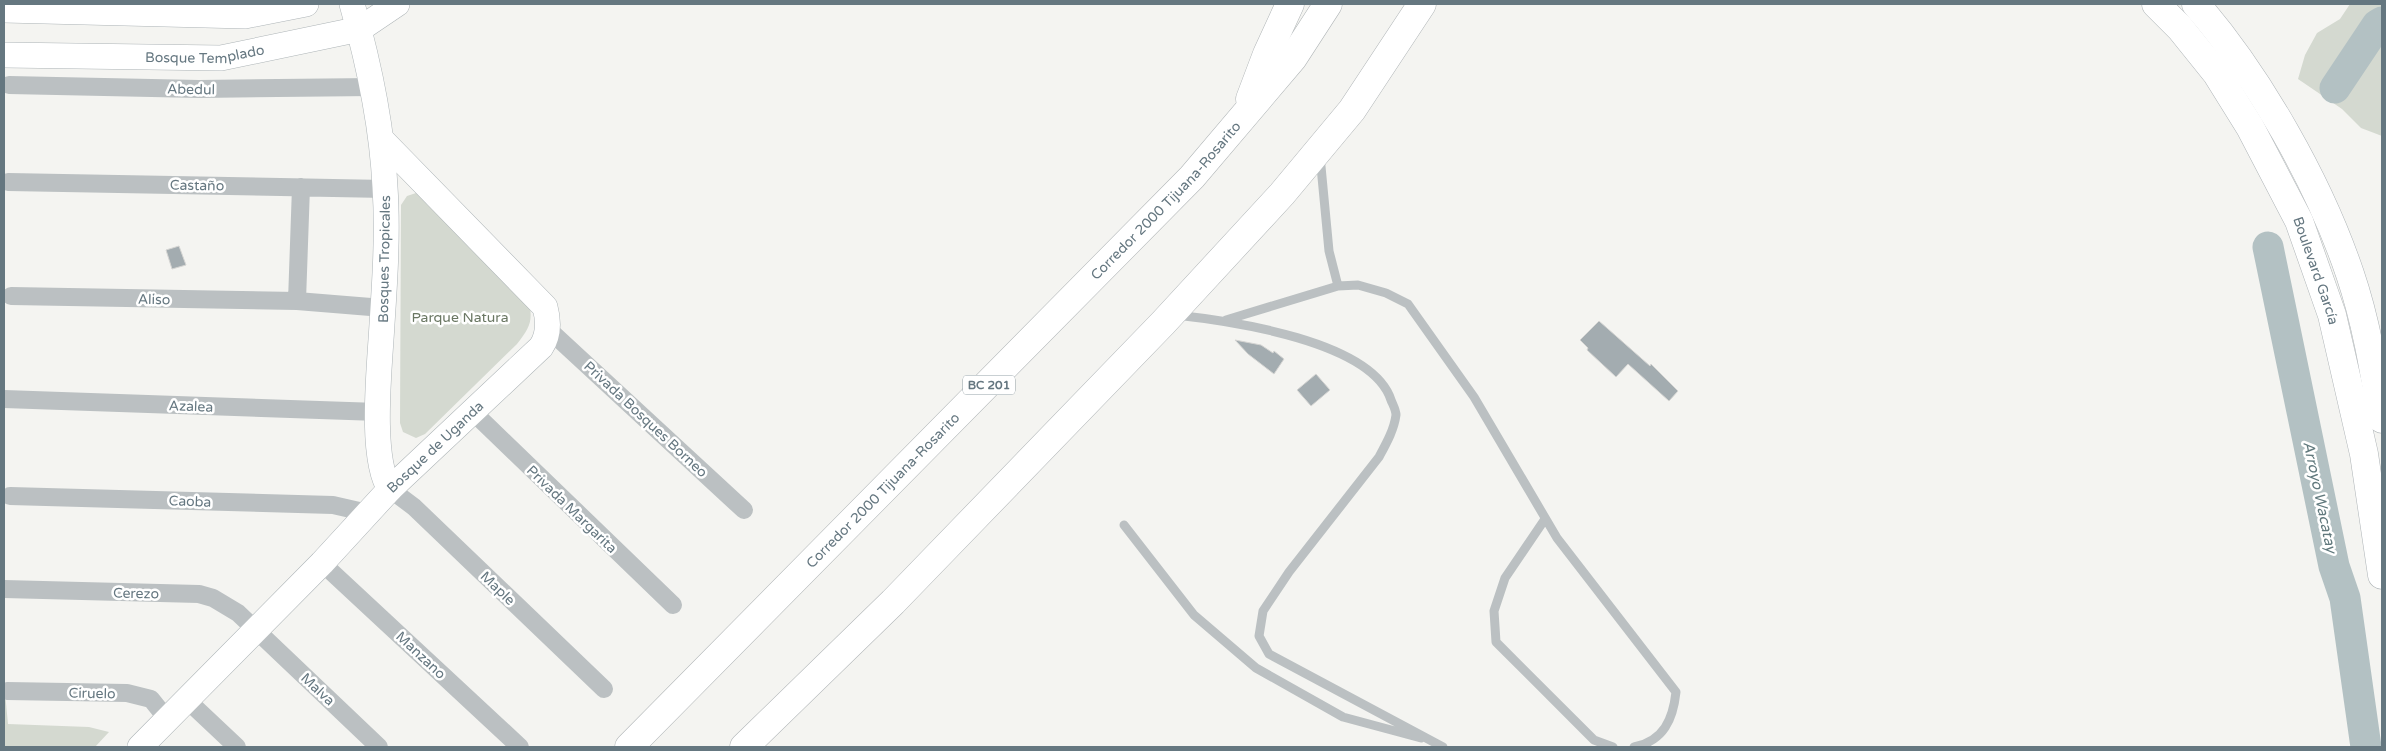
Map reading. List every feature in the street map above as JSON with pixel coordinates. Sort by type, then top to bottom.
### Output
[{"type":"main road","points":[[1243,119],[1267,54],[1290,4]]},
{"type":"main road","name":"Corredor 2000 Tijuana-Rosarito","points":[[632,746],[1186,184],[1293,58],[1328,4]]},
{"type":"main road","points":[[744,747],[893,602],[1171,314],[1282,194],[1352,110],[1422,4]]},
{"type":"main road","name":"Boulevard García","points":[[2156,4],[2180,28],[2216,74],[2250,126],[2299,221],[2332,315],[2364,454],[2382,575]]},
{"type":"main road","name":"Boulevard García","points":[[2196,4],[2265,97],[2302,166],[2327,219],[2350,273],[2363,318],[2382,419]]},
{"type":"street","points":[[4,10],[245,16],[306,4]]},
{"type":"street","name":"Bosques Tropicales","points":[[352,4],[360,29],[373,87],[382,140],[386,189],[378,412],[380,462],[386,483],[390,489]]},
{"type":"street","name":"Bosque Templado","points":[[4,55],[221,58],[360,29],[397,4]]},
{"type":"street","name":"Abedul","points":[[9,85],[199,90],[347,89],[373,87]]},
{"type":"street","points":[[382,140],[545,307],[548,329]]},
{"type":"street","name":"Castaño","points":[[8,182],[386,189]]},
{"type":"street","points":[[298,301],[301,187]]},
{"type":"street","name":"Aliso","points":[[10,296],[298,301],[383,308]]},
{"type":"street","name":"Bosque de Uganda","points":[[140,747],[322,563],[390,489],[540,347],[548,329]]},
{"type":"street","name":"Privada Bosques Borneo","points":[[548,329],[744,510]]},
{"type":"street","name":"Azalea","points":[[4,399],[378,412]]},
{"type":"street","name":"Privada Margarita","points":[[472,411],[673,606]]},
{"type":"street","name":"Maple","points":[[390,489],[414,507],[604,688]]},
{"type":"street","name":"Caoba","points":[[10,496],[333,505],[368,513]]},
{"type":"street","name":"Manzano","points":[[322,563],[520,747]]},
{"type":"street","name":"Cerezo","points":[[4,589],[199,594],[213,598],[238,613],[256,631]]},
{"type":"street","name":"Malva","points":[[256,631],[379,747]]},
{"type":"street","name":"Ciruelo","points":[[7,691],[127,693],[151,699],[167,719]]},
{"type":"street","points":[[186,699],[237,747]]},
{"type":"lane","points":[[1320,148],[1329,251],[1338,286]]},
{"type":"lane","points":[[1226,320],[1338,286],[1358,285],[1386,293],[1408,304],[1474,397],[1557,538],[1676,692],[1674,713],[1661,733],[1647,745],[1634,747]]},
{"type":"lane","points":[[1171,314],[1226,320],[1310,340],[1358,364],[1387,388],[1396,413],[1389,439],[1379,457],[1289,572],[1264,611],[1259,636],[1269,654],[1441,745]]},
{"type":"lane","points":[[1545,519],[1505,578],[1494,611],[1496,642],[1594,740],[1613,747]]},
{"type":"lane","points":[[1124,525],[1194,615],[1256,668],[1342,717],[1441,745]]},
{"type":"green space","points":[[2350,4],[2382,4],[2382,136],[2361,128],[2342,109],[2298,79],[2305,55],[2317,33],[2340,19]]},
{"type":"green space","name":"Parque Natura","points":[[416,193],[425,197],[529,300],[531,314],[528,328],[517,344],[425,434],[416,438],[403,432],[400,423],[401,205],[407,196]]},
{"type":"green space","points":[[4,682],[8,724],[89,727],[109,732],[95,747],[4,747]]},
{"type":"building","points":[[179,246],[186,265],[172,269],[166,250]]},
{"type":"building","points":[[1599,321],[1650,366],[1651,364],[1678,391],[1669,401],[1628,364],[1616,377],[1587,350],[1588,348],[1580,340]]},
{"type":"building","points":[[1235,340],[1261,345],[1273,353],[1274,351],[1284,359],[1274,374],[1248,354]]},
{"type":"building","points":[[1316,374],[1330,390],[1311,406],[1297,390]]},
{"type":"waterway","name":"Arroyo Wacatay","points":[[2335,88],[2377,25],[2382,22]]},
{"type":"waterway","name":"Arroyo Wacatay","points":[[2268,247],[2334,566],[2345,598],[2366,747]]}]
